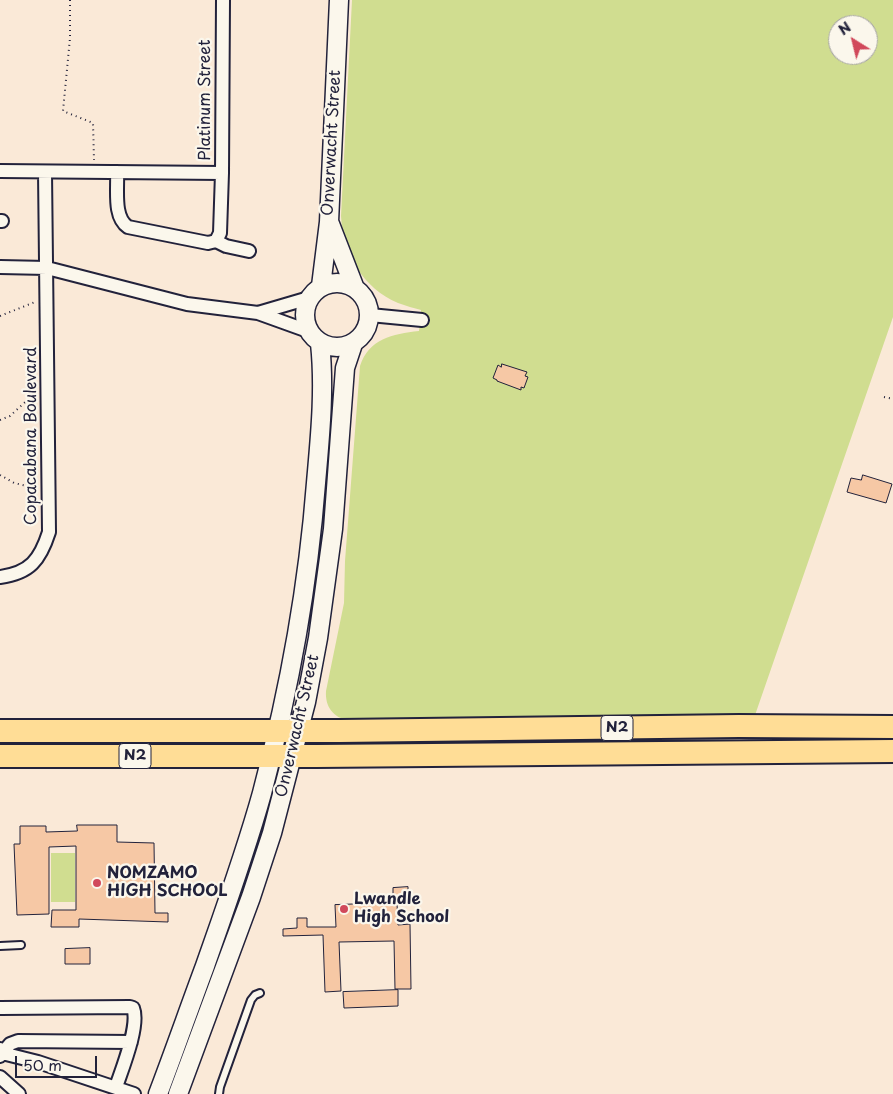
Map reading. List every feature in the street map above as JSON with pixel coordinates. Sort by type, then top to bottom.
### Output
[{"type":"highway","name":"N2","points":[[0,731],[288,731],[739,726],[893,727]]},
{"type":"highway","name":"N2","points":[[0,756],[281,756],[893,751]]},
{"type":"street","name":"Platinum Street","points":[[0,171],[222,173],[224,0]]},
{"type":"street","name":"Onverwacht Street","points":[[315,292],[329,222],[339,0]]},
{"type":"street","points":[[45,172],[47,268]]},
{"type":"street","points":[[117,172],[118,215],[122,224],[128,228],[208,243],[216,241],[226,246],[249,251]]},
{"type":"street","points":[[216,241],[220,233],[222,173]]},
{"type":"street","points":[[0,267],[47,268],[186,304],[258,313],[337,348],[353,344],[366,332],[370,315],[366,299],[354,286],[329,222]]},
{"type":"street","name":"Copacabana Boulevard","points":[[0,577],[14,575],[27,568],[38,558],[49,532],[47,268]]},
{"type":"street","points":[[258,313],[338,282],[354,286]]},
{"type":"street","points":[[314,337],[304,315],[315,292]]},
{"type":"street","points":[[370,315],[422,320]]},
{"type":"street","name":"Onverwacht Street","points":[[178,1094],[251,897],[272,833],[281,756],[288,731],[292,668],[313,524],[321,422],[323,366],[314,337]]},
{"type":"street","name":"Onverwacht Street","points":[[288,731],[306,702],[333,529],[345,368],[353,344]]},
{"type":"street","name":"Onverwacht Street","points":[[158,1094],[234,881],[263,791],[281,756]]},
{"type":"street","points":[[0,1008],[130,1007],[134,1010],[135,1014],[131,1042],[116,1087]]},
{"type":"street","points":[[1,1053],[10,1044],[18,1040],[131,1042]]},
{"type":"street","points":[[1,1053],[38,1062],[134,1094]]},
{"type":"street","points":[[0,1077],[19,1094]]},
{"type":"lane","points":[[0,946],[21,945]]},
{"type":"lane","points":[[219,1094],[251,1000],[260,993]]},
{"type":"path","points":[[70,0],[70,38],[64,111],[93,123],[94,172]]},
{"type":"path","points":[[0,316],[47,299]]},
{"type":"path","points":[[0,420],[10,416],[48,382]]},
{"type":"path","points":[[884,397],[893,399]]},
{"type":"path","points":[[0,475],[14,483],[48,492]]},
{"type":"green space","points":[[352,0],[893,0],[893,317],[754,718],[349,721],[331,711],[327,702],[326,691],[344,603],[345,561],[360,366],[369,350],[383,339],[419,331],[421,310],[386,297],[365,279],[351,256],[341,216]]},
{"type":"green space","points":[[51,853],[75,853],[75,902],[51,902]]},
{"type":"building","points":[[502,364],[527,372],[525,376],[528,377],[524,388],[521,387],[521,390],[493,378],[498,365],[501,367]]},
{"type":"building","points":[[863,475],[892,484],[886,503],[847,492],[851,478],[861,480]]},
{"type":"building","points":[[77,825],[117,825],[117,842],[154,843],[155,913],[168,913],[168,922],[79,919],[79,927],[51,927],[52,910],[76,910],[76,846],[49,847],[49,914],[17,915],[14,844],[20,844],[20,826],[46,826],[46,832],[77,831]]},
{"type":"building","points":[[408,887],[408,900],[393,901],[393,888]]},
{"type":"building","points":[[397,903],[398,925],[410,924],[411,989],[395,989],[394,941],[339,942],[341,991],[325,992],[323,935],[283,936],[283,929],[297,928],[297,918],[307,918],[307,927],[336,927],[335,905]]},
{"type":"building","points":[[90,948],[90,964],[65,964],[65,949]]},
{"type":"building","points":[[398,990],[398,1006],[344,1008],[343,992]]},
{"type":"place","name":"NOMZAMO HIGH SCHOOL","points":[[97,883]]},
{"type":"place","name":"Lwandle High School","points":[[344,909]]}]
